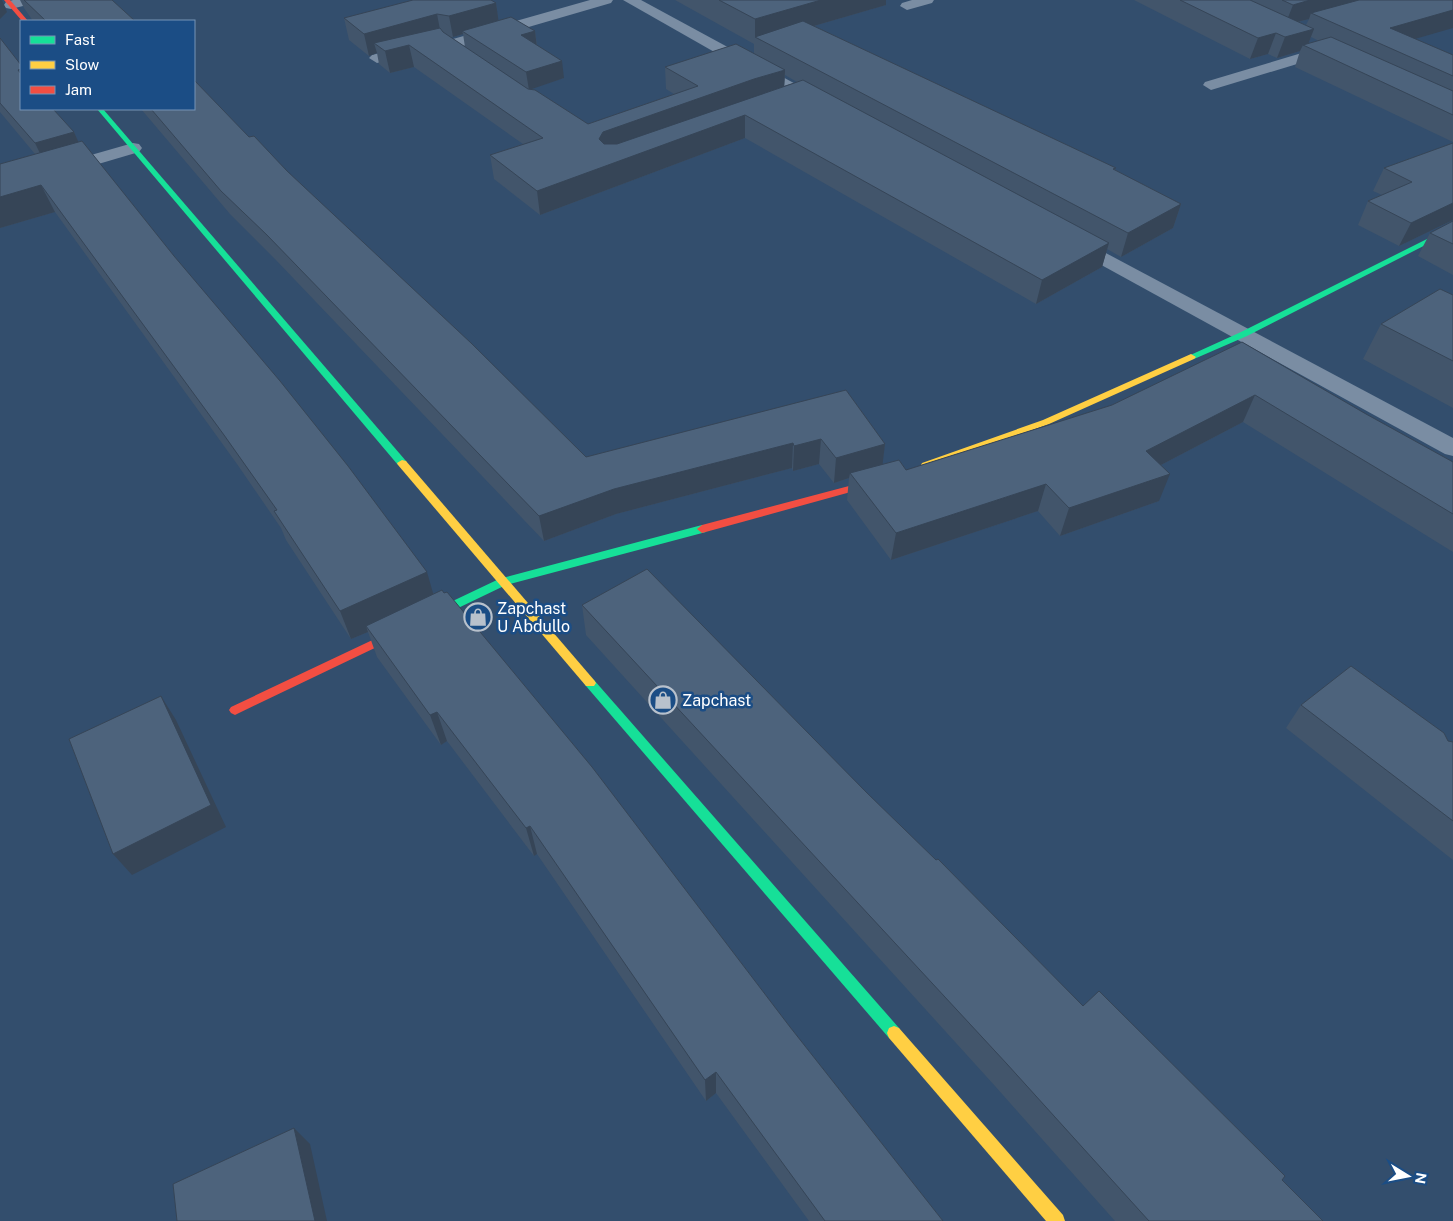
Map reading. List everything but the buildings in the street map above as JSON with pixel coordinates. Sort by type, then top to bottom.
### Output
[{"type":"main road","points":[[101,110],[503,582],[1057,1221]]},
{"type":"main road","points":[[917,468],[1046,422],[1244,334],[1453,228]]},
{"type":"main road","points":[[235,710],[503,582],[898,474]]},
{"type":"street","points":[[0,16],[30,0]]},
{"type":"street","points":[[377,58],[442,42],[453,44],[606,0]]},
{"type":"street","points":[[630,0],[837,114]]},
{"type":"street","points":[[907,6],[927,0]]},
{"type":"street","points":[[1300,39],[1341,59]]},
{"type":"street","points":[[453,44],[453,49],[469,59]]},
{"type":"street","points":[[1211,86],[1324,51]]},
{"type":"street","points":[[777,102],[802,95]]},
{"type":"street","points":[[0,188],[132,148]]},
{"type":"street","points":[[1053,231],[1453,448]]},
{"type":"traffic: fast","points":[[101,110],[402,463]]},
{"type":"traffic: fast","points":[[1191,357],[1244,334],[1453,228]]},
{"type":"traffic: fast","points":[[400,631],[503,582],[702,529]]},
{"type":"traffic: fast","points":[[590,683],[894,1033]]},
{"type":"traffic: slow","points":[[926,465],[1046,422],[1191,357]]},
{"type":"traffic: slow","points":[[402,463],[590,683]]},
{"type":"traffic: slow","points":[[894,1033],[1057,1221]]},
{"type":"traffic: jam","points":[[7,0],[24,20]]},
{"type":"traffic: jam","points":[[702,529],[883,480]]},
{"type":"traffic: jam","points":[[235,710],[400,631]]},
{"type":"place","name":"Zapchast U Abdullo","points":[[478,617]]},
{"type":"place","name":"Zapchast","points":[[663,700]]}]
